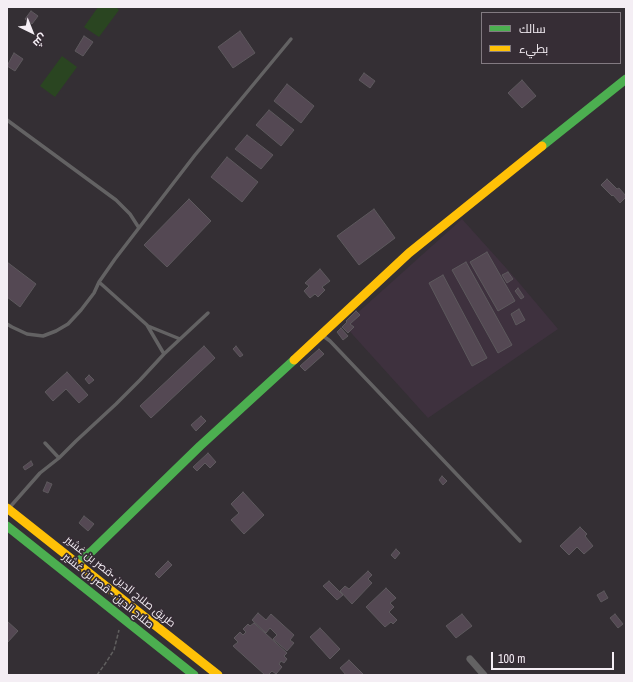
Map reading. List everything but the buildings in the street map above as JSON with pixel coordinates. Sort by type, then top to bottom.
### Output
[{"type":"main road","points":[[76,562],[91,552],[200,446],[409,253],[626,79]]},
{"type":"main road","name":"طريق صلاح الدين -قصر بن غشير","points":[[8,509],[218,675]]},
{"type":"main road","name":"صلاح الدين - قصر بن غشير","points":[[7,526],[194,675]]},
{"type":"main road","points":[[51,561],[60,550]]},
{"type":"street","points":[[470,658],[484,675]]},
{"type":"lane","points":[[7,324],[27,334],[43,336],[68,324],[94,293],[99,282],[195,155],[290,39]]},
{"type":"lane","points":[[7,120],[116,200],[130,214],[139,228]]},
{"type":"lane","points":[[99,282],[147,325],[164,354]]},
{"type":"lane","points":[[8,509],[40,473],[59,458],[136,385],[164,354],[208,312]]},
{"type":"lane","points":[[147,325],[180,339]]},
{"type":"lane","points":[[321,334],[330,341],[520,541]]},
{"type":"lane","points":[[45,443],[59,458]]},
{"type":"path","points":[[97,675],[114,650],[124,619]]},
{"type":"shaded area","points":[[462,219],[558,329],[428,418],[344,325]]},
{"type":"green space","points":[[98,7],[116,7],[119,10],[99,37],[84,27]]},
{"type":"green space","points":[[62,56],[77,67],[55,97],[40,86]]},
{"type":"traffic: fast","points":[[542,146],[626,79]]},
{"type":"traffic: fast","points":[[76,563],[91,552],[200,446],[294,360]]},
{"type":"traffic: fast","points":[[7,526],[194,675]]},
{"type":"traffic: slow","points":[[294,360],[409,253],[542,146]]},
{"type":"traffic: slow","points":[[7,508],[218,675]]}]
